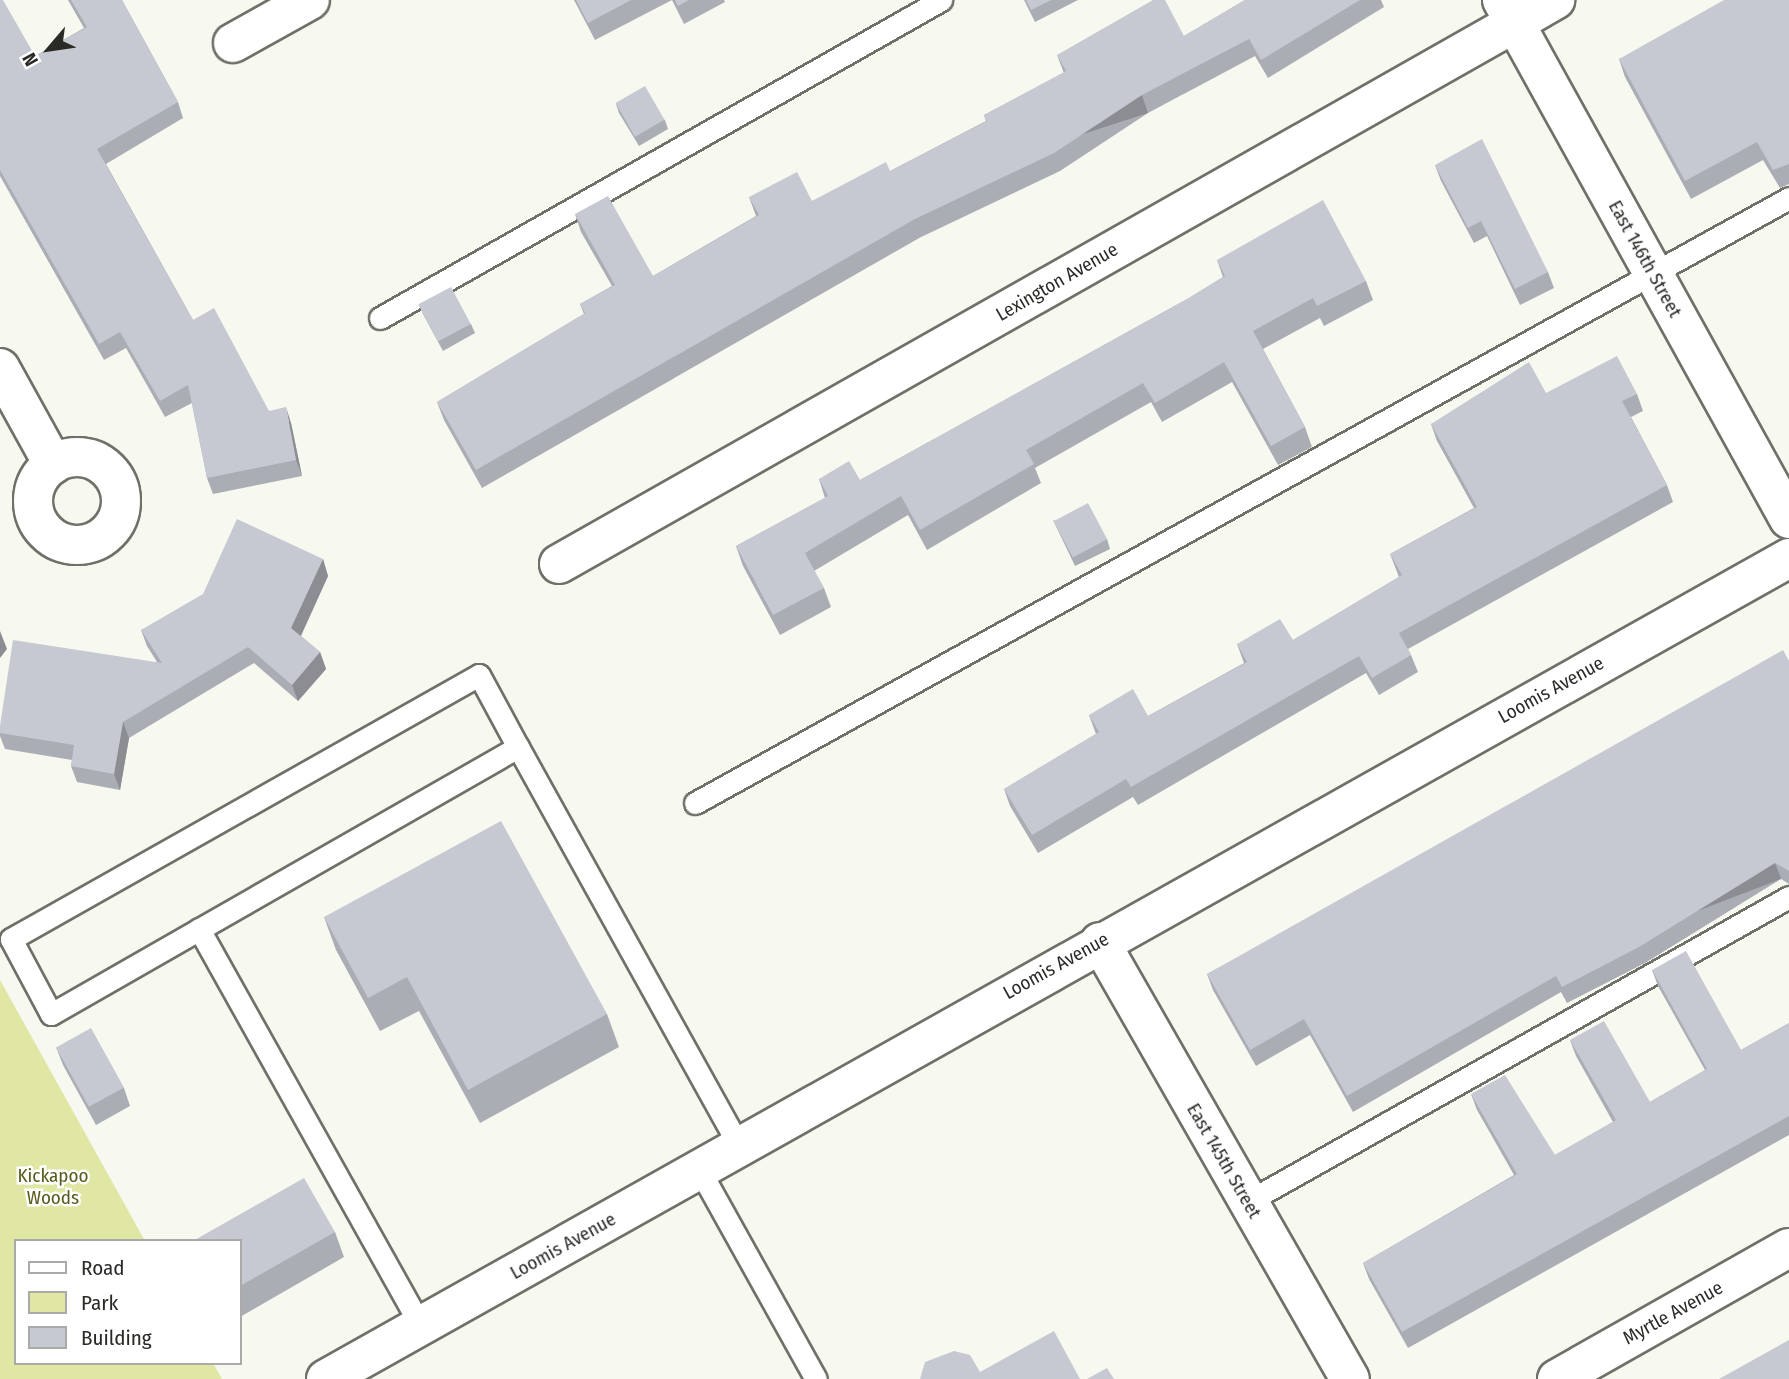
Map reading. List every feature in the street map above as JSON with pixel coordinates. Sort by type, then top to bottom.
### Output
[{"type":"street","points":[[233,43],[310,0]]},
{"type":"street","name":"Lexington Avenue","points":[[559,564],[1508,12],[1556,0]]},
{"type":"street","name":"East 146th Street","points":[[1508,12],[1789,519]]},
{"type":"street","points":[[0,368],[53,464]]},
{"type":"street","name":"Loomis Avenue","points":[[326,1379],[1100,942],[1789,558]]},
{"type":"street","name":"East 145th Street","points":[[1100,942],[1350,1379]]},
{"type":"street","name":"Myrtle Avenue","points":[[1557,1379],[1789,1248]]},
{"type":"lane","points":[[380,318],[941,0]]},
{"type":"lane","points":[[695,803],[1789,198]]},
{"type":"lane","points":[[518,747],[51,1014],[11,939],[479,675],[739,1146]]},
{"type":"lane","points":[[1247,1202],[1789,897]]},
{"type":"lane","points":[[199,929],[421,1325]]},
{"type":"lane","points":[[699,1169],[816,1379]]},
{"type":"green space","name":"Kickapoo Woods","points":[[0,980],[144,1239],[14,1239],[14,1365],[214,1365],[222,1379],[0,1379]]},
{"type":"building","points":[[0,0],[3,0],[35,56],[87,27],[71,0],[122,0],[178,102],[97,149],[193,320],[214,308],[269,411],[286,407],[296,460],[207,478],[188,385],[160,401],[120,332],[99,344],[0,170]]},
{"type":"building","points":[[576,0],[631,0],[588,23]]},
{"type":"building","points":[[675,0],[689,0],[678,6]]},
{"type":"building","points":[[1026,0],[1051,0],[1031,10]]},
{"type":"building","points":[[1153,0],[1165,0],[1184,36],[1245,0],[1360,0],[1261,60],[1249,39],[1142,95],[1054,153],[915,219],[476,470],[437,402],[585,313],[580,304],[615,285],[575,214],[608,196],[653,276],[759,215],[749,197],[797,172],[812,201],[886,162],[890,171],[987,121],[984,115],[1066,71],[1057,55]]},
{"type":"building","points":[[1724,0],[1789,0],[1789,164],[1773,170],[1757,142],[1685,181],[1619,59]]},
{"type":"building","points":[[645,86],[664,120],[635,137],[616,103]]},
{"type":"building","points":[[1482,139],[1548,272],[1515,289],[1481,221],[1468,228],[1435,165]]},
{"type":"building","points":[[1323,200],[1366,281],[1317,306],[1313,298],[1253,331],[1305,427],[1271,446],[1224,362],[1155,403],[1143,383],[1026,450],[1034,464],[920,530],[901,496],[805,553],[824,588],[773,615],[736,546],[828,496],[819,479],[849,461],[860,480],[1189,298],[1225,276],[1217,260]]},
{"type":"building","points":[[451,287],[471,324],[438,341],[418,304]]},
{"type":"building","points":[[1617,356],[1637,394],[1622,401],[1667,485],[1399,633],[1411,655],[1372,678],[1359,656],[1131,787],[1126,779],[1032,835],[1004,789],[1099,732],[1089,715],[1133,689],[1148,716],[1247,662],[1237,644],[1280,619],[1293,640],[1402,575],[1390,554],[1477,507],[1431,424],[1529,362],[1546,393]]},
{"type":"building","points":[[1088,503],[1107,539],[1073,558],[1054,521]]},
{"type":"building","points":[[237,519],[323,559],[291,628],[320,652],[292,685],[248,647],[123,722],[114,774],[71,766],[74,745],[0,733],[13,640],[162,663],[141,630],[203,594]]},
{"type":"building","points":[[1783,650],[1789,661],[1789,871],[1775,863],[1639,947],[1562,987],[1556,976],[1347,1096],[1304,1019],[1250,1050],[1207,974]]},
{"type":"building","points":[[501,821],[607,1014],[468,1090],[407,977],[368,998],[324,917]]},
{"type":"building","points":[[1686,951],[1741,1050],[1789,1023],[1789,1116],[1402,1332],[1363,1263],[1517,1174],[1471,1094],[1505,1075],[1555,1155],[1616,1120],[1570,1040],[1604,1021],[1650,1102],[1707,1069],[1652,970]]},
{"type":"building","points":[[91,1028],[124,1087],[89,1107],[56,1047]]},
{"type":"building","points":[[304,1178],[335,1232],[242,1285],[242,1239],[197,1239]]},
{"type":"building","points":[[1054,1331],[1080,1379],[920,1379],[925,1362],[954,1351],[970,1355],[980,1372]]},
{"type":"building","points":[[1789,1340],[1789,1379],[1719,1379]]},
{"type":"building","points":[[1107,1368],[1114,1379],[1087,1379]]}]
